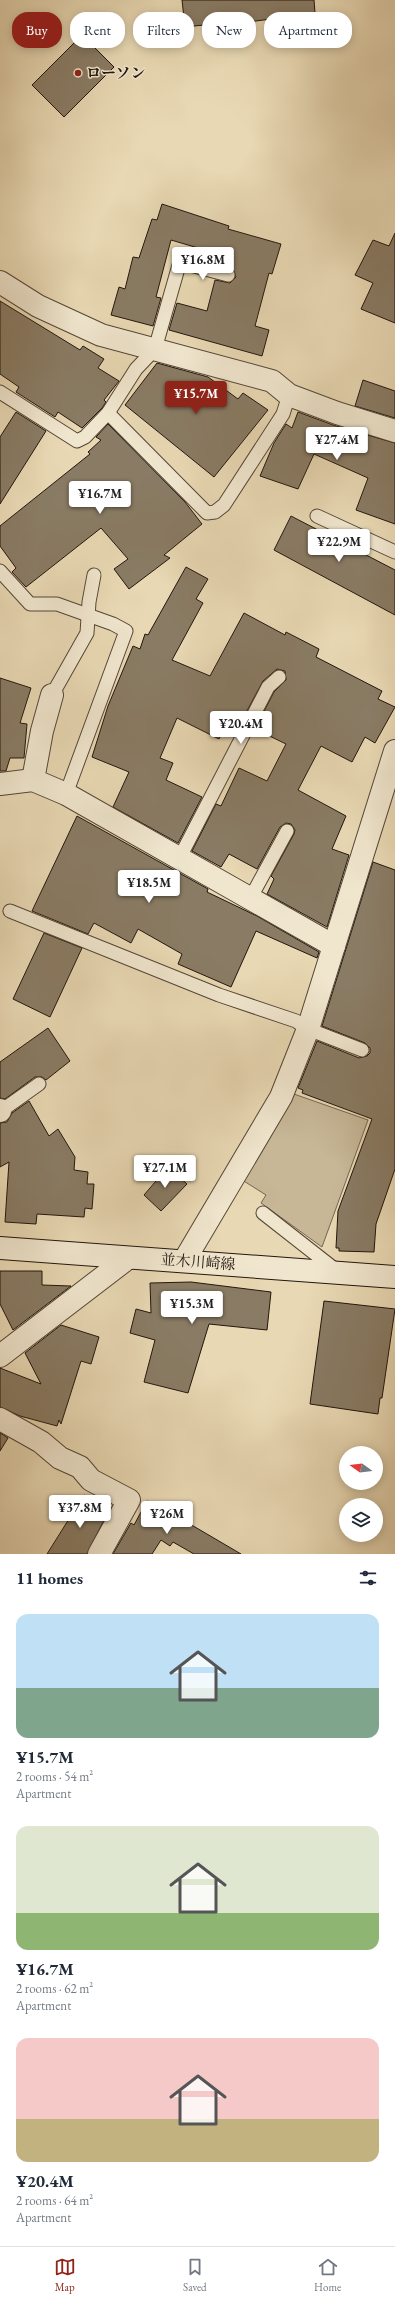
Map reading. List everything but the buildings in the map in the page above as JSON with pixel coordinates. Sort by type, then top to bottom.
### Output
[{"type":"street","points":[[0,282],[38,306],[101,335],[155,348],[272,381],[289,394],[337,413],[395,431]]},
{"type":"street","points":[[33,780],[42,731],[52,695]]},
{"type":"street","points":[[184,1261],[281,1097],[308,1029],[395,751]]},
{"type":"street","points":[[0,784],[33,780],[66,794],[178,859],[334,946]]},
{"type":"street","name":"並木川崎線","points":[[0,1248],[395,1277]]},
{"type":"street","points":[[0,1356],[128,1258]]},
{"type":"street","points":[[0,1419],[41,1442],[60,1458],[80,1467],[91,1480],[129,1500],[99,1554]]},
{"type":"lane","points":[[0,392],[78,441],[85,437],[108,413],[136,369],[155,348],[179,266],[183,264],[228,275]]},
{"type":"lane","points":[[108,413],[207,513],[215,512],[224,505],[283,414],[289,394]]},
{"type":"lane","points":[[317,516],[395,552]]},
{"type":"lane","points":[[0,571],[30,604],[57,604],[113,624],[126,631],[66,794]]},
{"type":"lane","points":[[52,695],[87,633],[94,575]]},
{"type":"lane","points":[[178,859],[268,687],[279,677]]},
{"type":"lane","points":[[250,899],[287,831]]},
{"type":"lane","points":[[10,911],[219,995],[296,1022],[308,1029],[362,1050]]},
{"type":"lane","points":[[0,1111],[39,1084]]},
{"type":"lane","points":[[263,1213],[339,1273]]},
{"type":"shaded area","points":[[291,1093],[368,1120],[322,1247],[261,1203],[266,1195],[239,1178]]},
{"type":"place","name":"ローソン","points":[[78,73]]}]
